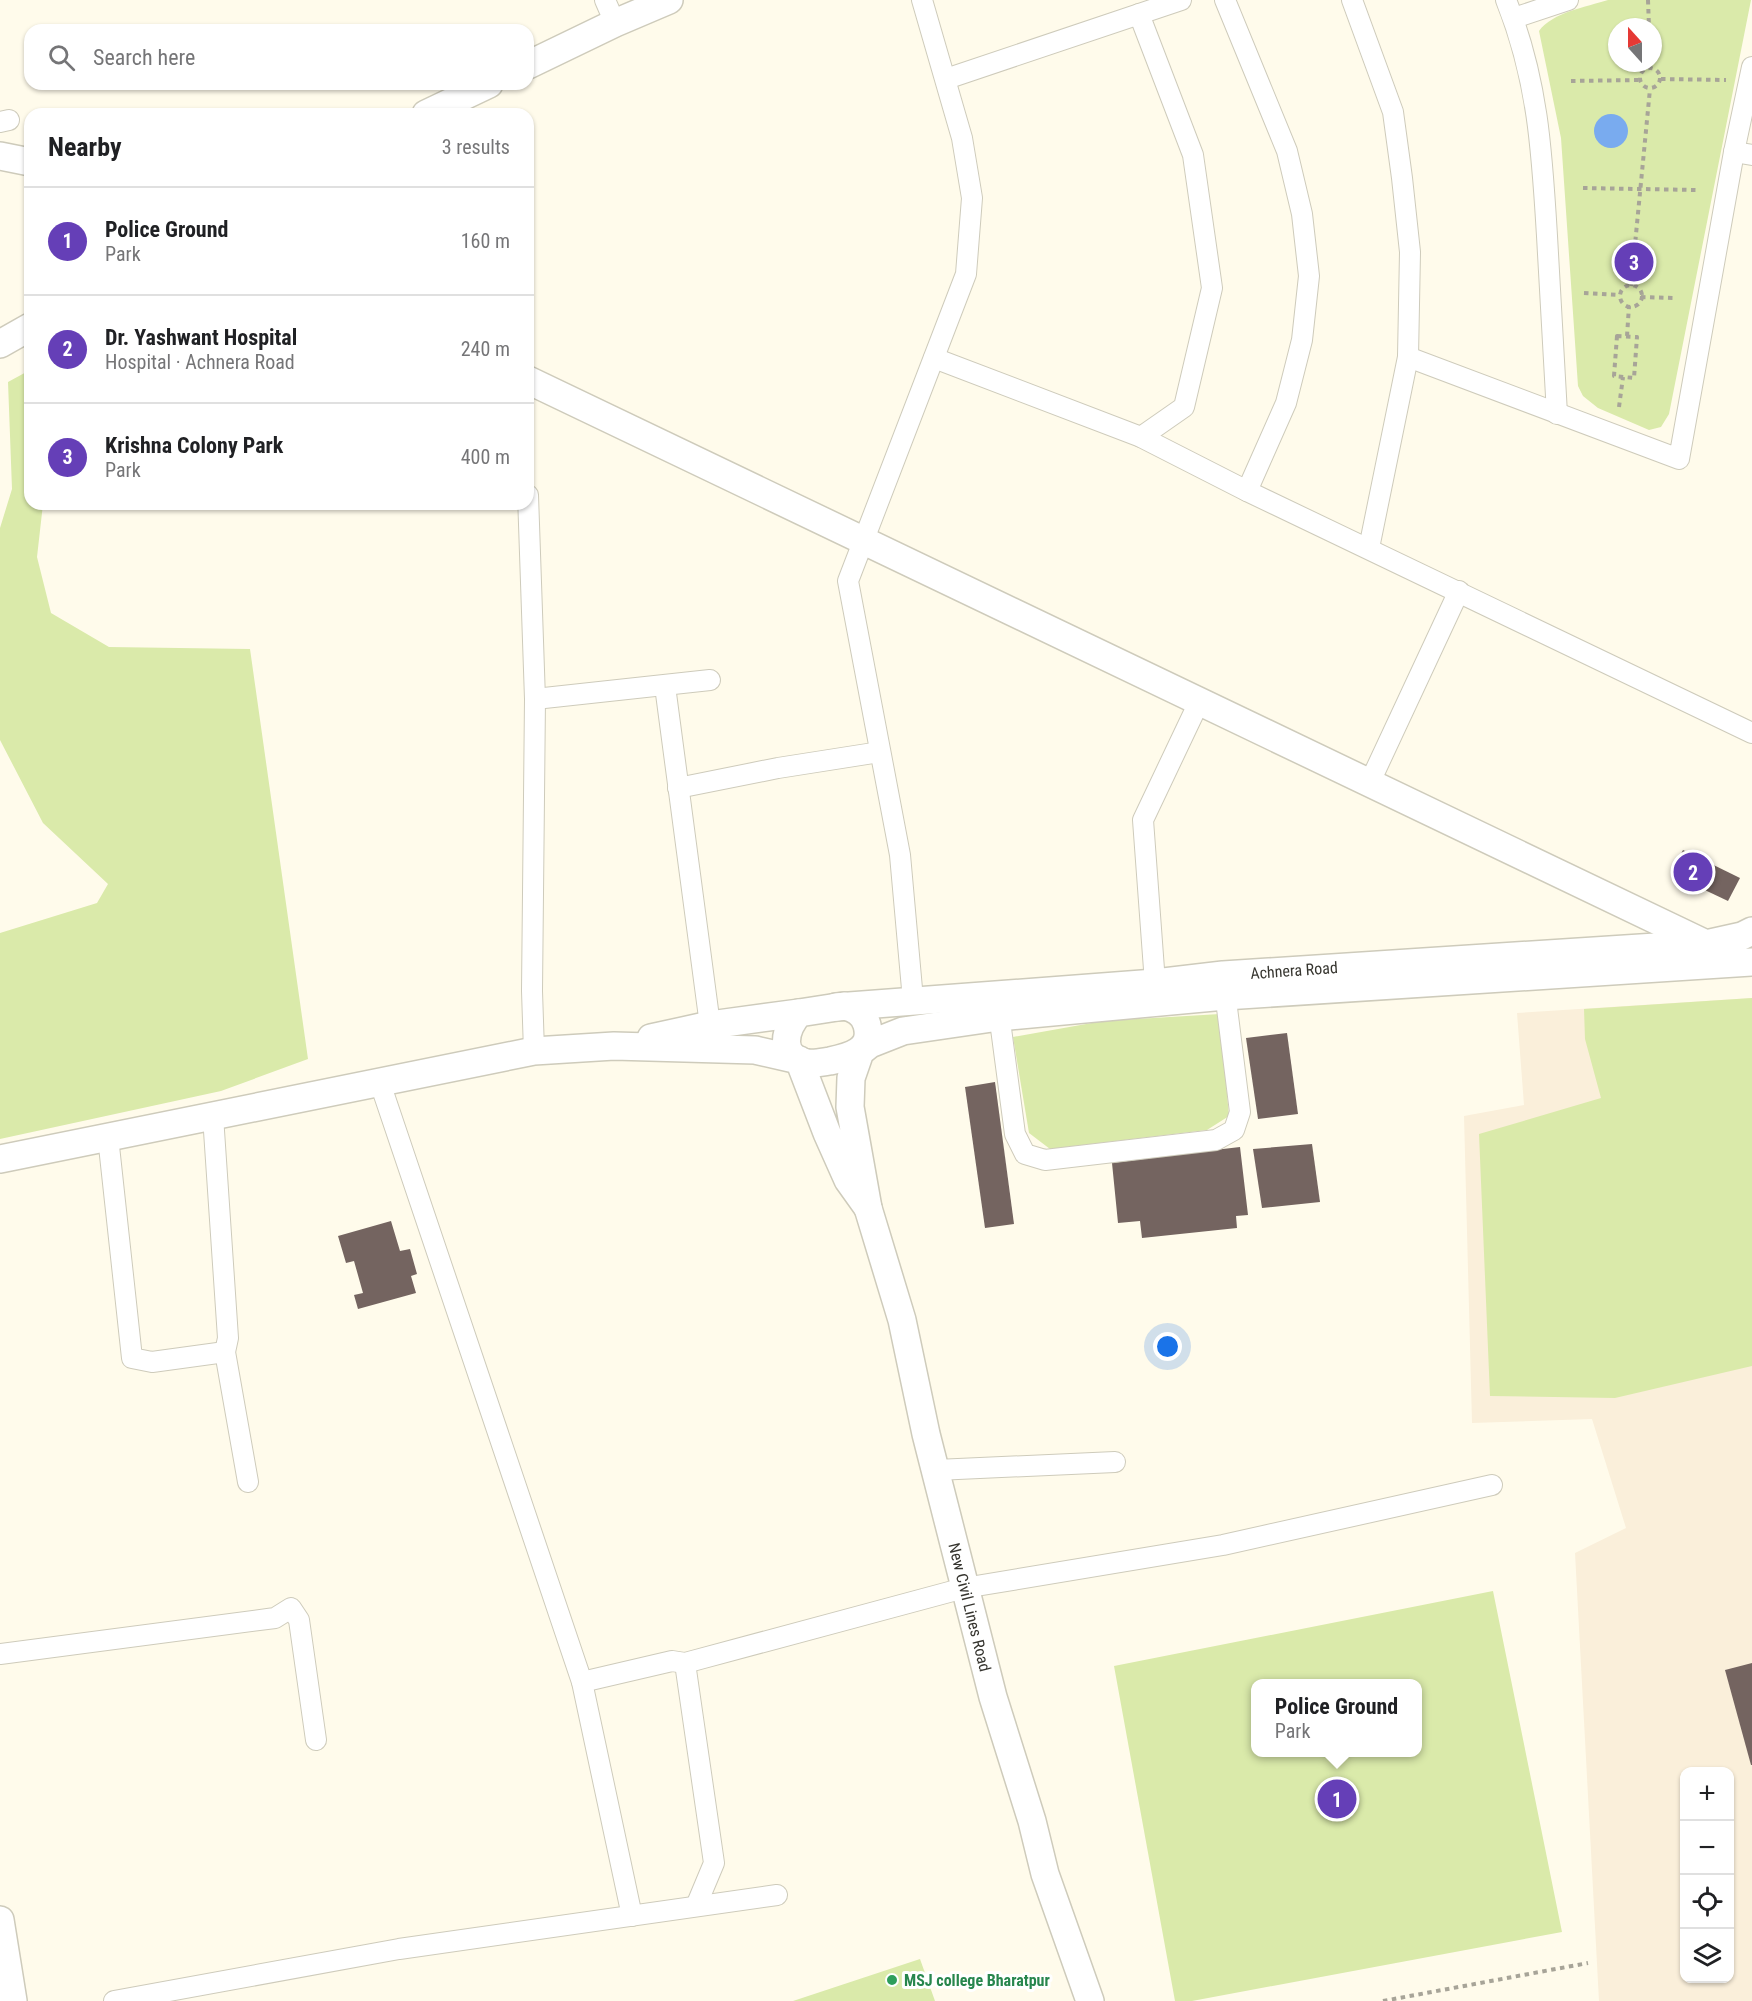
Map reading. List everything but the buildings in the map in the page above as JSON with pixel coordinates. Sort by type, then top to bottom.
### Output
[{"type":"main road","points":[[534,61],[610,11],[669,0]]},
{"type":"main road","points":[[439,108],[476,90]]},
{"type":"main road","points":[[0,155],[24,161]]},
{"type":"main road","points":[[0,344],[24,330]]},
{"type":"main road","points":[[534,383],[1706,944],[1742,936],[1752,931]]},
{"type":"main road","name":"Achnera Road","points":[[836,1006],[912,1000],[998,1006],[1752,940]]},
{"type":"main road","name":"Achnera Road","points":[[860,1052],[870,1044],[903,1031],[998,1006],[1155,983],[1224,986],[1752,962]]},
{"type":"main road","points":[[614,1046],[710,1025],[836,1006],[852,1008],[864,1019],[868,1034],[851,1078],[850,1107],[868,1208]]},
{"type":"main road","points":[[799,1013],[789,1025],[786,1033],[789,1049],[799,1060],[848,1180],[868,1208]]},
{"type":"main road","points":[[0,1159],[534,1052],[614,1046],[755,1050],[814,1063],[848,1058],[860,1052]]},
{"type":"main road","name":"New Civil Lines Road","points":[[868,1208],[902,1320],[926,1434],[993,1697],[1032,1821],[1045,1874],[1090,2001]]},
{"type":"main road","points":[[0,1920],[13,2001]]},
{"type":"street","points":[[912,1000],[900,855],[848,581],[966,274],[972,198],[962,138],[922,0]]},
{"type":"street","points":[[946,79],[1181,0]]},
{"type":"street","points":[[1225,0],[1287,151],[1302,213],[1309,276],[1302,340],[1286,403],[1247,491]]},
{"type":"street","points":[[1352,0],[1393,112],[1410,252],[1408,357],[1369,548]]},
{"type":"street","points":[[1557,414],[1541,145],[1535,94],[1525,53],[1510,9],[1568,0]]},
{"type":"street","points":[[1139,14],[1193,155],[1212,288],[1184,407],[1141,437]]},
{"type":"street","points":[[1408,357],[1680,459],[1743,154],[1752,67]]},
{"type":"street","points":[[934,358],[1141,437],[1247,491],[1752,733]]},
{"type":"street","points":[[529,510],[535,699],[532,980],[534,1052]]},
{"type":"street","points":[[1369,784],[1459,591]]},
{"type":"street","points":[[535,699],[710,680]]},
{"type":"street","points":[[665,686],[710,1025]]},
{"type":"street","points":[[1155,983],[1143,820],[1200,702]]},
{"type":"street","points":[[678,788],[778,768],[880,752]]},
{"type":"street","points":[[998,1006],[1015,1134],[1025,1154],[1045,1160],[1216,1140],[1234,1130],[1240,1112],[1224,986]]},
{"type":"street","points":[[380,1083],[582,1682],[632,1916]]},
{"type":"street","points":[[213,1116],[228,1338],[225,1352],[248,1482]]},
{"type":"street","points":[[108,1137],[132,1358],[152,1362],[225,1352]]},
{"type":"street","points":[[936,1470],[1114,1462]]},
{"type":"street","points":[[582,1682],[672,1661],[685,1663],[964,1588],[1223,1545],[1492,1485]]},
{"type":"street","points":[[0,1654],[276,1618],[291,1608],[299,1620],[316,1740]]},
{"type":"street","points":[[685,1663],[714,1863],[696,1906]]},
{"type":"street","points":[[114,2001],[399,1949],[777,1895]]},
{"type":"path","points":[[1648,0],[1649,18]]},
{"type":"path","points":[[1643,72],[1640,80],[1643,86],[1650,89],[1656,87],[1661,79]]},
{"type":"path","points":[[1658,72],[1661,79]]},
{"type":"path","points":[[1661,79],[1726,80]]},
{"type":"path","points":[[1571,81],[1640,80]]},
{"type":"path","points":[[1631,285],[1650,89]]},
{"type":"path","points":[[1583,188],[1696,190]]},
{"type":"path","points":[[1631,285],[1640,290],[1641,297],[1639,303],[1629,306],[1623,304],[1620,296],[1624,287],[1631,285]]},
{"type":"path","points":[[1584,293],[1620,296]]},
{"type":"path","points":[[1641,297],[1674,298]]},
{"type":"path","points":[[1627,336],[1629,306]]},
{"type":"path","points":[[1617,336],[1638,337],[1634,378],[1623,377],[1614,376],[1617,336]]},
{"type":"path","points":[[1619,407],[1623,377]]},
{"type":"path","points":[[1383,2001],[1588,1964]]},
{"type":"shaded area","points":[[1752,998],[1752,2001],[1599,2001],[1575,1553],[1626,1528],[1592,1419],[1472,1423],[1464,1116],[1524,1105],[1517,1013]]},
{"type":"green space","points":[[1608,0],[1751,0],[1669,414],[1661,427],[1649,430],[1598,408],[1583,396],[1578,386],[1561,138],[1539,31],[1553,19]]},
{"type":"green space","points":[[24,373],[24,510],[42,510],[37,557],[51,613],[109,647],[250,649],[308,1059],[221,1091],[0,1139],[0,933],[97,903],[108,884],[43,823],[0,740],[0,528],[12,489],[8,382]]},
{"type":"green space","points":[[1752,998],[1752,1366],[1615,1398],[1490,1396],[1479,1134],[1601,1098],[1585,1039],[1584,1009]]},
{"type":"green space","points":[[1220,1014],[1229,1116],[1207,1130],[1050,1149],[1029,1133],[1013,1037],[1103,1021]]},
{"type":"green space","points":[[1493,1591],[1562,1932],[1192,2001],[1175,2001],[1114,1666]]},
{"type":"green space","name":"MSJ college Bharatpur","points":[[920,1959],[935,2001],[793,2001]]},
{"type":"water","points":[[1611,114],[1623,119],[1628,131],[1623,143],[1611,148],[1599,143],[1594,131],[1599,119]]},
{"type":"place","name":"Krishna Colony Park","points":[[1634,262]]},
{"type":"place","name":"Dr. Yashwant Hospital","points":[[1693,872]]},
{"type":"place","name":"Police Ground","points":[[1337,1799]]},
{"type":"place","name":"MSJ college Bharatpur","points":[[892,1980]]}]
